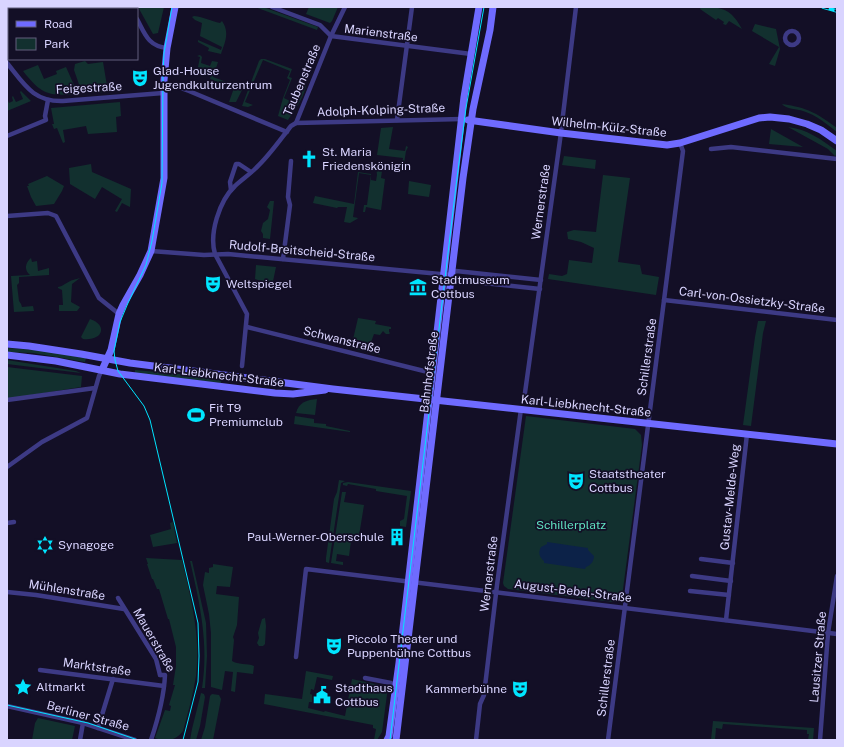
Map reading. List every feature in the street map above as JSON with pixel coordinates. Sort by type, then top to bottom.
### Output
[{"type":"main road","points":[[102,370],[111,350],[119,314],[151,251],[164,178],[164,84],[167,48],[175,7]]},
{"type":"main road","name":"Bahnhofstraße","points":[[467,119],[464,97],[479,7]]},
{"type":"main road","name":"Bahnhofstraße","points":[[396,740],[428,400],[463,178],[467,119],[490,30],[493,7]]},
{"type":"main road","name":"Wilhelm-Külz-Straße","points":[[467,119],[561,134],[658,145],[671,145],[759,118],[789,118],[821,130],[837,141]]},
{"type":"main road","name":"Bahnhofstraße","points":[[387,740],[389,736],[437,400],[448,275]]},
{"type":"main road","name":"Karl-Liebknecht-Straße","points":[[7,344],[29,346],[130,363],[333,389],[837,444]]},
{"type":"main road","name":"Karl-Liebknecht-Straße","points":[[7,355],[56,361],[133,375],[275,393],[293,394],[333,389]]},
{"type":"street","name":"Marienstraße","points":[[272,7],[320,25],[332,36],[471,54]]},
{"type":"street","name":"Taubenstraße","points":[[215,254],[213,234],[222,206],[231,190],[265,158],[296,123],[345,7]]},
{"type":"street","points":[[397,120],[412,7]]},
{"type":"street","name":"Wernerstraße","points":[[524,400],[561,134],[576,7]]},
{"type":"street","points":[[138,21],[151,42],[158,46],[167,48]]},
{"type":"street","name":"Feigestraße","points":[[7,63],[34,94],[48,100],[63,101],[164,93]]},
{"type":"street","points":[[164,84],[189,91],[287,132]]},
{"type":"street","points":[[7,136],[46,120],[45,116],[48,100]]},
{"type":"street","name":"Adolph-Kolping-Straße","points":[[296,123],[467,119]]},
{"type":"street","name":"Schillerstraße","points":[[608,740],[683,151],[680,143]]},
{"type":"street","points":[[711,149],[731,147],[837,159]]},
{"type":"street","points":[[282,259],[290,206],[288,197],[291,161]]},
{"type":"street","name":"Taubenstraße","points":[[231,190],[230,182],[236,164],[251,172]]},
{"type":"street","points":[[7,216],[48,213],[53,214],[58,218],[99,298],[119,314]]},
{"type":"street","name":"Rudolf-Breitscheid-Straße","points":[[151,251],[228,254],[448,275],[455,280],[540,289]]},
{"type":"street","points":[[215,254],[248,314],[242,366]]},
{"type":"street","name":"Rudolf-Breitscheid-Straße","points":[[448,275],[456,271],[541,280]]},
{"type":"street","name":"Carl-von-Ossietzky-Straße","points":[[664,300],[837,320]]},
{"type":"street","name":"Schwanstraße","points":[[247,327],[432,373]]},
{"type":"street","points":[[7,467],[42,442],[87,418],[95,388],[102,370]]},
{"type":"street","points":[[7,400],[95,388]]},
{"type":"street","name":"Wernerstraße","points":[[476,740],[480,704],[484,695],[521,409]]},
{"type":"street","name":"Gustav-Melde-Weg","points":[[726,620],[747,434]]},
{"type":"street","points":[[7,523],[14,522]]},
{"type":"street","name":"Gustav-Melde-Weg","points":[[701,559],[733,563]]},
{"type":"street","name":"August-Bebel-Straße","points":[[296,657],[306,569],[837,634]]},
{"type":"street","points":[[692,576],[731,581]]},
{"type":"street","name":"Lausitzer Straße","points":[[820,740],[828,633],[837,576]]},
{"type":"street","points":[[690,590],[729,595]]},
{"type":"street","name":"Mühlenstraße","points":[[7,592],[57,598],[124,609]]},
{"type":"street","name":"Mauerstraße","points":[[118,598],[156,659],[160,675],[165,675],[159,715],[151,740]]},
{"type":"street","name":"Marktstraße","points":[[40,670],[164,686]]},
{"type":"street","points":[[151,684],[155,681],[158,675],[160,675]]},
{"type":"street","points":[[366,678],[391,683]]},
{"type":"street","points":[[98,728],[113,679]]},
{"type":"street","name":"Berliner Straße","points":[[7,706],[83,723],[135,740]]},
{"type":"street","points":[[80,740],[83,723]]},
{"type":"green space","points":[[138,7],[164,7],[158,33],[153,34]]},
{"type":"green space","points":[[255,7],[263,7],[318,27],[317,30]]},
{"type":"green space","points":[[309,7],[338,7],[330,23],[306,14]]},
{"type":"green space","points":[[701,7],[726,10],[734,17],[742,29],[729,21],[726,25],[723,24],[724,22],[718,18],[716,20],[700,9]]},
{"type":"green space","points":[[194,16],[220,23],[222,21],[226,34],[221,54],[208,51],[209,48],[198,42],[198,40],[221,50],[222,47],[200,36],[202,23],[195,20],[192,17]]},
{"type":"green space","points":[[755,24],[776,29],[780,49],[775,66],[769,64],[779,47],[752,31]]},
{"type":"green space","points":[[200,55],[202,57],[201,63],[210,66],[212,61],[218,62],[213,77],[243,88],[236,102],[229,102],[234,88],[210,79],[212,72],[198,67],[200,57],[197,56]]},
{"type":"green space","points":[[261,59],[265,59],[292,69],[289,77],[292,78],[284,98],[296,104],[305,84],[301,82],[300,74],[306,79],[303,95],[288,120],[278,116],[283,98],[290,80],[287,78],[290,71],[263,60],[245,102],[253,105],[248,107],[242,106]]},
{"type":"green space","points":[[85,61],[88,64],[103,62],[108,92],[82,93],[74,70],[75,64]]},
{"type":"green space","points":[[38,65],[44,79],[57,74],[56,71],[66,67],[78,94],[52,94],[35,85],[23,71]]},
{"type":"green space","points":[[21,91],[31,101],[7,111],[7,99],[9,103],[13,101],[13,96],[16,102],[23,99],[20,92]]},
{"type":"green space","points":[[120,102],[121,116],[116,117],[117,132],[88,134],[86,126],[63,130],[65,142],[63,143],[57,128],[54,129],[52,124],[54,124],[51,108]]},
{"type":"green space","points":[[782,104],[799,107],[812,112],[837,128],[837,132],[812,115],[803,111],[789,108]]},
{"type":"green space","points":[[393,127],[389,149],[405,151],[406,146],[408,147],[403,170],[394,169],[401,168],[403,158],[377,155],[381,128]]},
{"type":"green space","points":[[788,127],[802,130],[814,136],[837,151],[837,155],[835,156],[828,149]]},
{"type":"green space","points":[[771,129],[803,147],[769,144]]},
{"type":"green space","points":[[564,156],[596,160],[595,169],[562,165]]},
{"type":"green space","points":[[91,164],[92,172],[131,189],[130,207],[122,203],[117,212],[115,211],[122,199],[102,187],[95,199],[70,184],[69,168]]},
{"type":"green space","points":[[376,165],[387,166],[386,171],[382,171],[381,178],[385,179],[381,210],[366,207],[365,212],[363,212],[364,205],[367,205],[371,175],[371,180],[376,181]]},
{"type":"green space","points":[[358,172],[371,175],[359,173],[353,217],[358,218],[350,223],[344,222],[347,207],[337,208],[313,203],[315,196],[354,204]]},
{"type":"green space","points":[[603,175],[630,178],[618,262],[640,265],[642,274],[659,277],[656,295],[548,279],[549,274],[562,276],[567,274],[569,260],[592,263],[594,248],[581,242],[568,239],[567,232],[574,230],[596,232]]},
{"type":"green space","points":[[47,176],[64,186],[54,204],[36,206],[27,186],[29,186],[28,184]]},
{"type":"green space","points":[[409,181],[431,185],[429,197],[408,194]]},
{"type":"green space","points":[[270,201],[274,201],[270,239],[263,238],[261,231],[263,223],[268,219],[270,210],[267,207]]},
{"type":"green space","points":[[31,258],[32,262],[37,261],[38,271],[49,268],[49,275],[19,277],[19,283],[17,285],[19,301],[22,307],[33,306],[34,311],[14,312],[11,276],[30,275],[26,266],[27,262]]},
{"type":"green space","points":[[256,265],[276,267],[272,286],[262,284],[261,281],[255,279]]},
{"type":"green space","points":[[80,278],[72,284],[71,302],[80,307],[77,311],[59,311],[59,305],[63,305],[62,290],[58,287]]},
{"type":"green space","points":[[358,318],[376,321],[375,324],[391,327],[391,329],[389,329],[389,334],[386,334],[383,331],[380,335],[374,334],[371,342],[371,348],[379,350],[380,355],[351,348]]},
{"type":"green space","points":[[90,319],[99,325],[101,332],[95,338],[83,339],[81,337]]},
{"type":"green space","points":[[758,321],[766,321],[763,333],[751,426],[743,425]]},
{"type":"green space","points":[[7,348],[38,350],[86,358],[85,362],[33,353],[7,352]]},
{"type":"green space","points":[[7,360],[76,371],[81,373],[7,364]]},
{"type":"green space","points":[[7,367],[82,376],[81,387],[7,399]]},
{"type":"green space","points":[[135,370],[222,378],[221,383],[135,373]]},
{"type":"green space","points":[[317,399],[315,415],[296,413],[299,406],[304,402]]},
{"type":"green space","points":[[295,416],[314,419],[314,423],[326,424],[326,426],[350,432],[294,424]]},
{"type":"green space","name":"Schillerplatz","points":[[526,416],[635,429],[641,435],[642,445],[622,597],[618,600],[613,602],[508,589],[504,586],[503,583]]},
{"type":"green space","points":[[339,480],[345,481],[341,483],[329,563],[326,562],[326,558],[334,499]]},
{"type":"green space","points":[[348,482],[411,491],[406,527],[400,526],[400,521],[404,519],[407,496],[376,491],[376,489],[348,484],[347,486],[343,485],[343,483]]},
{"type":"green space","points":[[342,492],[346,492],[344,502],[364,505],[358,542],[351,541],[349,556],[337,554],[336,561],[343,562],[343,565],[331,563]]},
{"type":"green space","points":[[173,522],[177,543],[153,547],[150,535],[171,529],[170,523]]},
{"type":"green space","points":[[146,558],[182,560],[189,589],[196,632],[196,676],[190,704],[183,731],[177,737],[170,740],[155,738],[165,710],[170,711],[171,706],[169,705],[175,685],[173,685],[176,666],[176,647],[159,589],[157,589],[152,579]]},
{"type":"green space","points":[[190,561],[192,561],[206,623],[207,656],[205,688],[202,688],[204,672],[204,640],[200,609]]},
{"type":"green space","points":[[213,564],[233,567],[230,587],[217,586],[216,594],[239,597],[237,625],[233,637],[232,661],[254,666],[253,674],[237,672],[235,692],[231,691],[233,672],[225,671],[222,690],[211,687],[211,633],[203,585],[205,572],[209,573],[209,568],[213,567]]},
{"type":"green space","points":[[265,618],[265,644],[263,646],[259,646],[257,643],[259,638],[258,633],[262,619]]},
{"type":"green space","points":[[306,671],[333,676],[332,680],[317,677],[314,690],[311,689],[310,694],[313,695],[312,702],[309,702],[308,708],[324,712],[345,716],[352,679],[388,687],[382,732],[377,740],[374,740],[376,729],[373,728],[373,725],[264,704],[265,694],[302,699]]},
{"type":"green space","points":[[201,693],[204,694],[205,697],[200,726],[196,740],[190,740],[192,729]]},
{"type":"green space","points":[[212,694],[219,695],[221,699],[213,740],[201,740],[205,727],[210,696]]},
{"type":"green space","points":[[38,718],[75,726],[72,740],[32,740],[35,723]]},
{"type":"green space","points":[[713,721],[814,728],[813,740],[808,740],[809,734],[807,734],[807,730],[723,724],[722,729],[716,728],[715,740],[711,740]]},
{"type":"water","points":[[547,542],[588,548],[594,556],[593,560],[585,569],[544,563],[540,556],[540,551],[541,547],[547,544]]},
{"type":"tram line","points":[[172,7],[164,53],[162,183],[152,241],[146,265],[120,322],[114,351],[118,371],[144,406],[150,420],[198,623],[198,682],[183,740]]},
{"type":"tram line","points":[[390,740],[466,108],[484,7]]},
{"type":"tram line","points":[[7,705],[88,723],[138,740]]},
{"type":"railway","points":[[823,7],[837,11]]},
{"type":"place","name":"Glad-House Jugendkulturzentrum","points":[[140,78]]},
{"type":"place","name":"St. Maria Friedenskönigin","points":[[309,159]]},
{"type":"place","name":"Weltspiegel","points":[[213,284]]},
{"type":"place","name":"Stadtmuseum Cottbus","points":[[418,287]]},
{"type":"place","name":"Fit T9 Premiumclub","points":[[196,415]]},
{"type":"place","name":"Staatstheater Cottbus","points":[[576,481]]},
{"type":"place","name":"Paul-Werner-Oberschule","points":[[397,537]]},
{"type":"place","name":"Synagoge","points":[[45,545]]},
{"type":"place","name":"Piccolo Theater und Puppenbühne Cottbus","points":[[334,646]]},
{"type":"place","name":"Altmarkt","points":[[23,687]]},
{"type":"place","name":"Kammerbühne","points":[[520,689]]},
{"type":"place","name":"Stadthaus Cottbus","points":[[322,695]]}]
